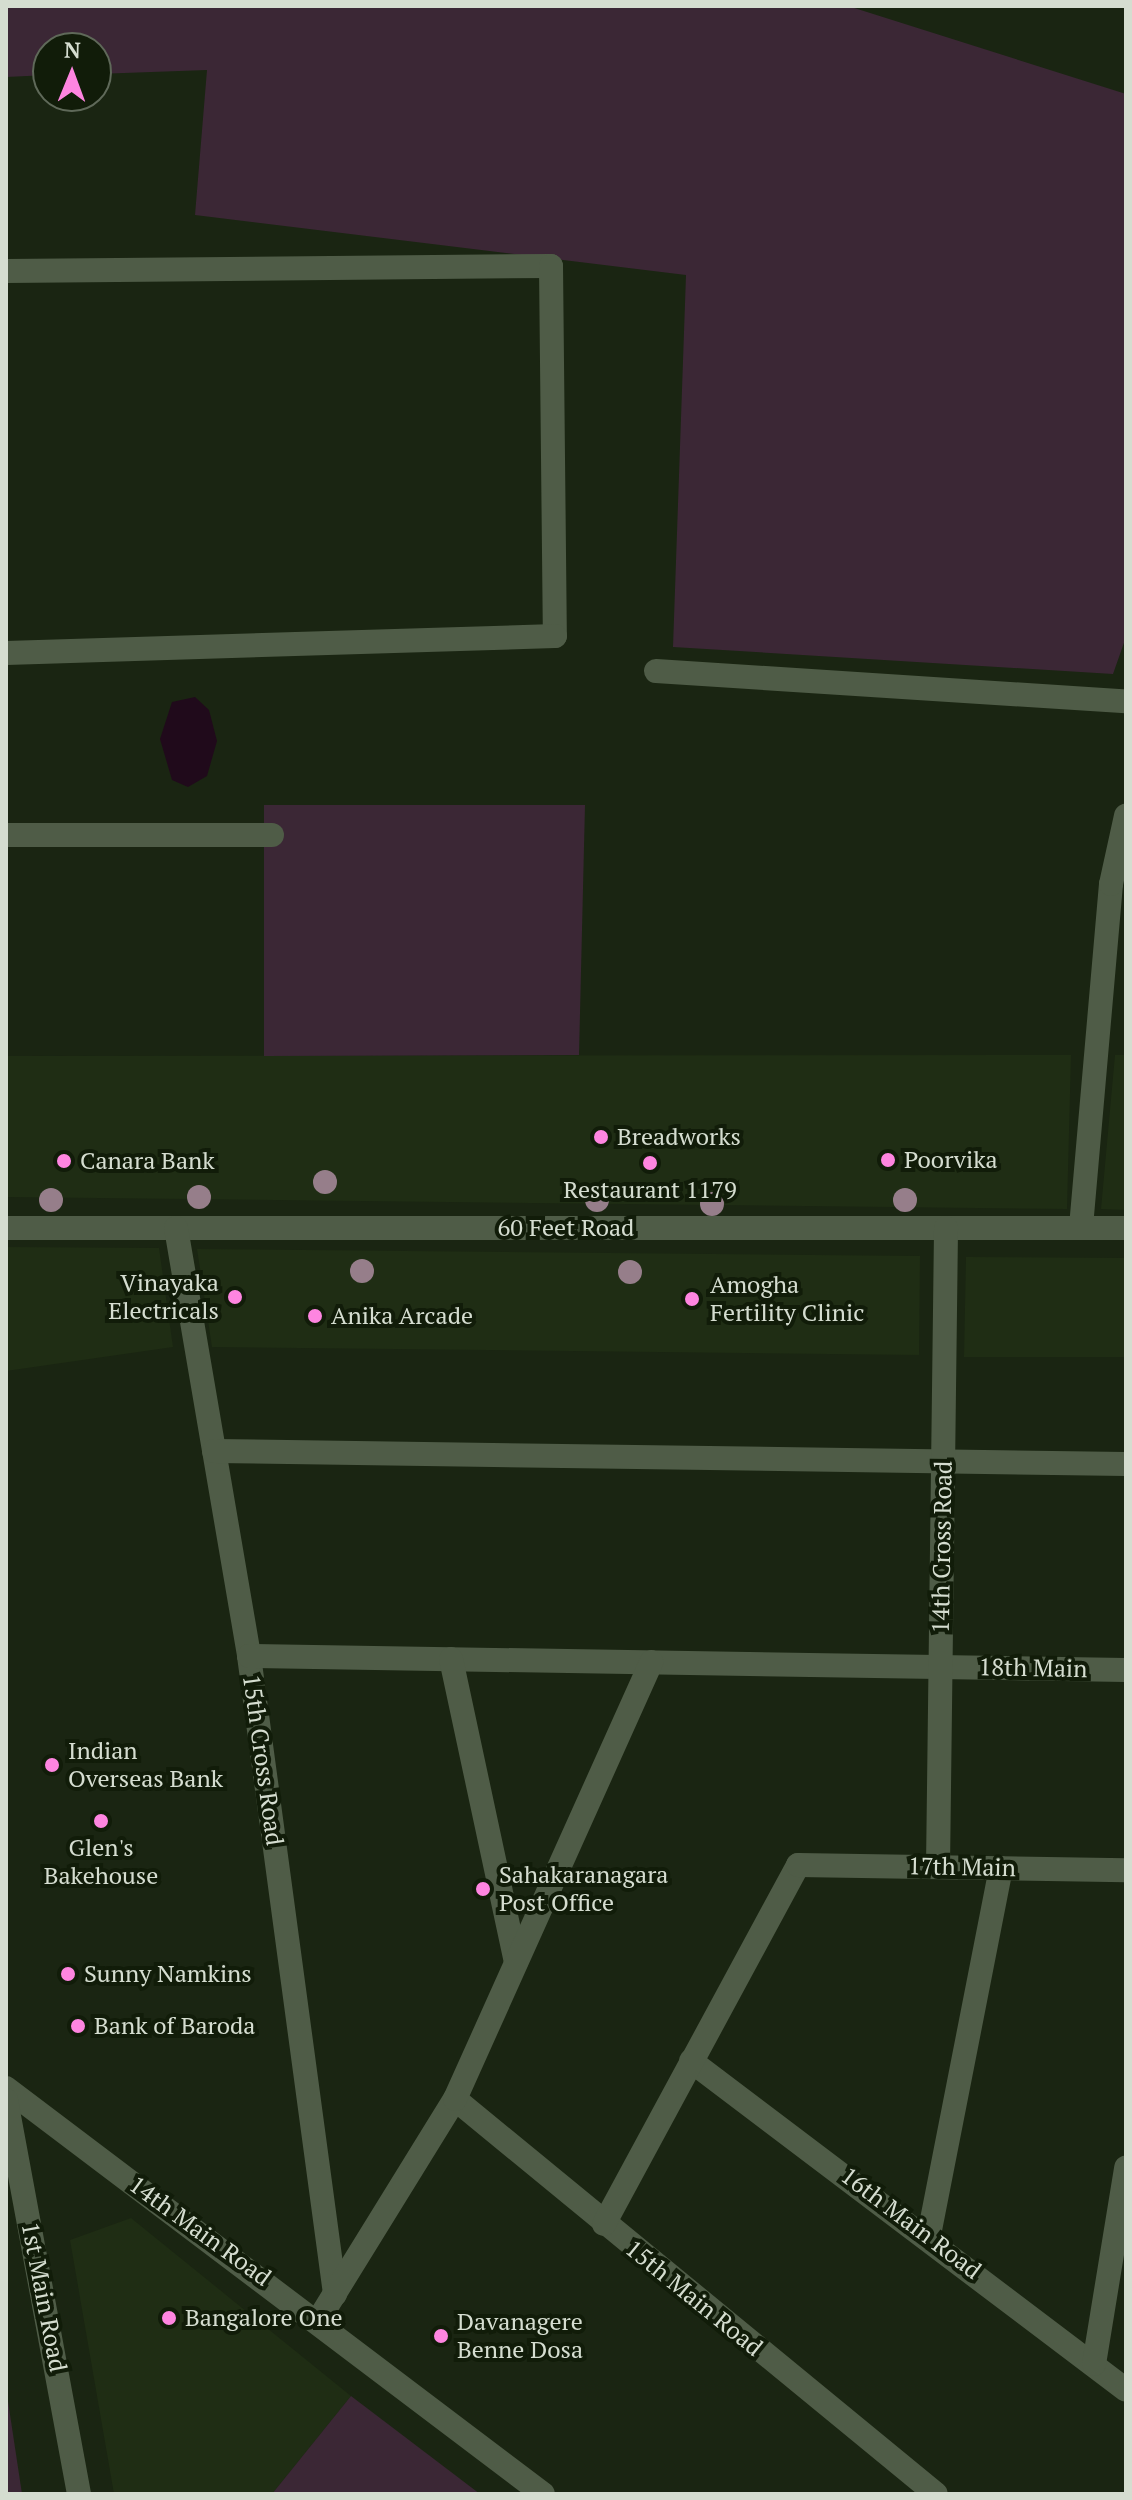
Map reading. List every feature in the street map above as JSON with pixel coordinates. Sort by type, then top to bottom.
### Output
[{"type":"street","points":[[6,271],[551,266],[555,636],[6,653]]},
{"type":"street","points":[[656,671],[1126,701]]},
{"type":"street","points":[[1081,1227],[1111,884],[1126,816]]},
{"type":"street","points":[[6,835],[272,835]]},
{"type":"street","name":"60 Feet Road","points":[[6,1228],[1126,1228]]},
{"type":"street","name":"15th Cross Road","points":[[176,1228],[249,1656],[335,2294]]},
{"type":"street","name":"14th Cross Road","points":[[938,1867],[946,1228]]},
{"type":"street","points":[[214,1451],[1126,1464]]},
{"type":"street","name":"18th Main","points":[[249,1656],[1126,1670]]},
{"type":"street","points":[[451,1659],[516,1962]]},
{"type":"street","points":[[319,2319],[455,2099],[651,1662]]},
{"type":"street","name":"17th Main","points":[[691,2061],[798,1865],[1126,1870]]},
{"type":"street","points":[[929,2235],[1001,1868]]},
{"type":"street","points":[[604,2224],[691,2061]]},
{"type":"street","name":"16th Main Road","points":[[691,2061],[929,2235],[1126,2390]]},
{"type":"street","name":"14th Main Road","points":[[6,2088],[319,2319],[543,2494]]},
{"type":"street","name":"15th Main Road","points":[[455,2099],[936,2494]]},
{"type":"street","name":"1st Main Road","points":[[6,2100],[79,2494]]},
{"type":"street","points":[[1094,2364],[1126,2168]]},
{"type":"shaded area","points":[[6,6],[848,6],[1126,94],[1126,637],[1113,674],[673,647],[686,275],[195,215],[207,70],[112,73],[112,32],[32,32],[32,76],[6,77]]},
{"type":"shaded area","points":[[195,697],[209,710],[217,741],[207,776],[188,787],[172,780],[160,739],[172,702]]},
{"type":"shaded area","points":[[264,805],[585,805],[579,1055],[264,1056]]},
{"type":"shaded area","points":[[1071,1055],[1067,1209],[6,1197],[6,1056]]},
{"type":"shaded area","points":[[1115,1055],[1126,1055],[1126,1210],[1101,1209]]},
{"type":"shaded area","points":[[6,1247],[159,1248],[173,1347],[6,1371]]},
{"type":"shaded area","points":[[197,1249],[920,1256],[919,1355],[212,1347]]},
{"type":"shaded area","points":[[966,1257],[1126,1258],[1126,1357],[964,1357]]},
{"type":"shaded area","name":"Bangalore One","points":[[131,2218],[351,2396],[272,2494],[114,2494],[70,2240]]},
{"type":"shaded area","points":[[6,2388],[22,2494],[6,2494]]},
{"type":"shaded area","points":[[351,2396],[480,2494],[272,2494]]},
{"type":"place","name":"Breadworks","points":[[601,1137]]},
{"type":"place","name":"Poorvika","points":[[888,1160]]},
{"type":"place","name":"Canara Bank","points":[[64,1161]]},
{"type":"place","name":"Restaurant 1179","points":[[650,1163]]},
{"type":"place","name":"Vinayaka Electricals","points":[[235,1297]]},
{"type":"place","name":"Amogha Fertility Clinic","points":[[692,1299]]},
{"type":"place","name":"Anika Arcade","points":[[315,1316]]},
{"type":"place","name":"Indian Overseas Bank","points":[[52,1765]]},
{"type":"place","name":"Glen's Bakehouse","points":[[101,1821]]},
{"type":"place","name":"Sahakaranagara Post Office","points":[[483,1889]]},
{"type":"place","name":"Sunny Namkins","points":[[68,1974]]},
{"type":"place","name":"Bank of Baroda","points":[[78,2026]]},
{"type":"place","name":"Bangalore One","points":[[169,2318]]},
{"type":"place","name":"Davanagere Benne Dosa","points":[[441,2336]]}]
